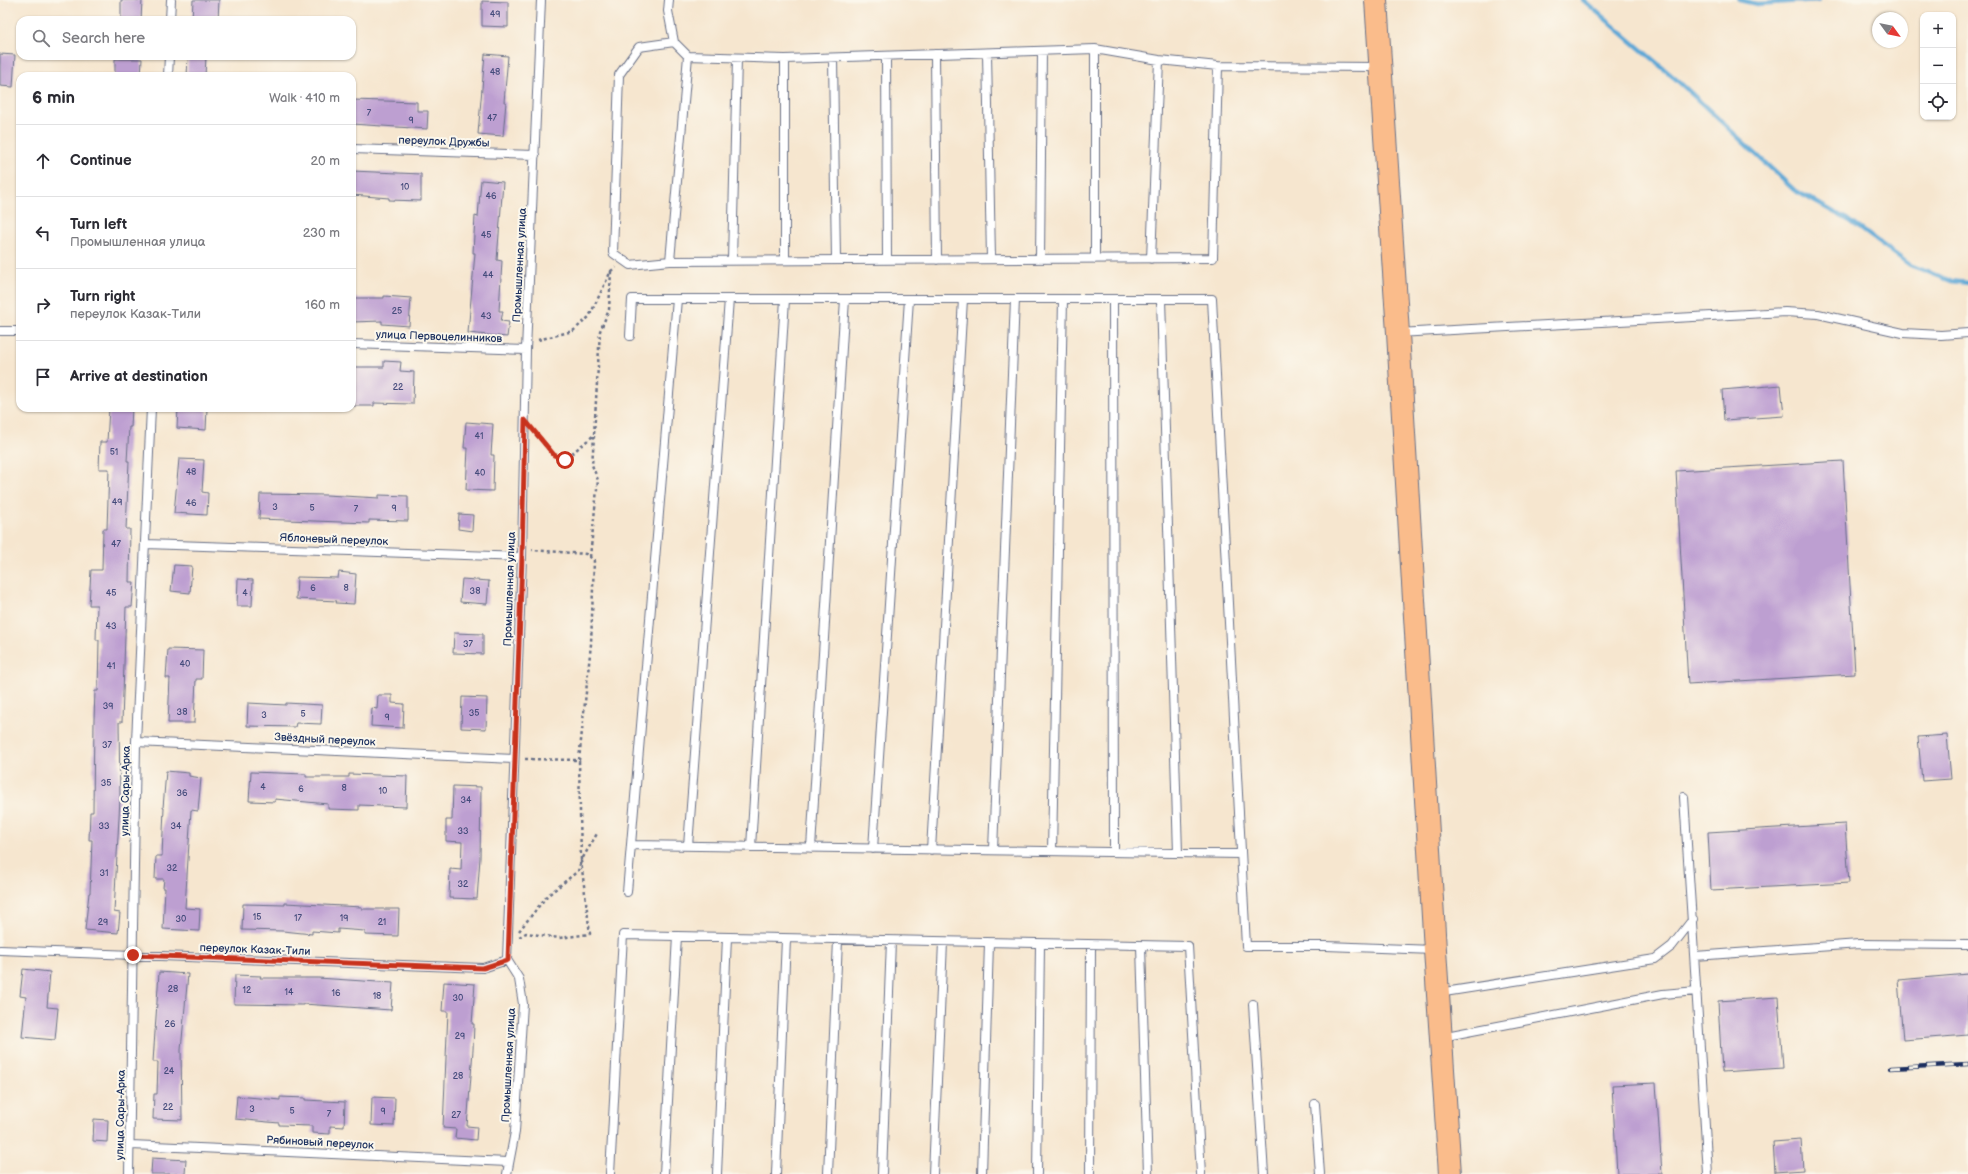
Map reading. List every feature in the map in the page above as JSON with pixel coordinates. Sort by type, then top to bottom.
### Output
[{"type":"highway","points":[[1376,0],[1398,333],[1440,1037],[1450,1174]]},
{"type":"lane","points":[[170,16],[171,0]]},
{"type":"lane","name":"Промышленная улица","points":[[507,1174],[508,1162],[516,1132],[524,1004],[519,979],[508,960],[522,553],[526,346],[541,0]]},
{"type":"lane","points":[[669,0],[668,11],[674,42],[688,56],[785,59],[1095,49],[1159,60],[1218,66],[1380,67]]},
{"type":"lane","points":[[674,42],[639,47],[619,75],[613,252],[630,265],[670,261],[732,260],[1213,258],[1218,66]]},
{"type":"lane","points":[[1095,49],[1095,259]]},
{"type":"lane","points":[[1040,259],[1042,51]]},
{"type":"lane","points":[[987,53],[991,259]]},
{"type":"lane","points":[[935,54],[937,260]]},
{"type":"lane","points":[[670,261],[688,56]]},
{"type":"lane","points":[[886,56],[887,260]]},
{"type":"lane","points":[[732,260],[738,58]]},
{"type":"lane","points":[[833,58],[836,260]]},
{"type":"lane","points":[[785,59],[785,260]]},
{"type":"lane","points":[[168,72],[169,60]]},
{"type":"lane","points":[[1151,259],[1159,60]]},
{"type":"lane","name":"переулок Дружбы","points":[[356,149],[535,155]]},
{"type":"lane","points":[[630,336],[632,299],[1212,299],[1246,946],[1326,946],[1435,950]]},
{"type":"lane","points":[[627,892],[676,299]]},
{"type":"lane","points":[[688,846],[729,299]]},
{"type":"lane","points":[[751,847],[785,299]]},
{"type":"lane","points":[[811,848],[845,299]]},
{"type":"lane","points":[[874,849],[909,299]]},
{"type":"lane","points":[[931,850],[963,299]]},
{"type":"lane","points":[[993,850],[1015,299]]},
{"type":"lane","points":[[1052,851],[1063,299]]},
{"type":"lane","points":[[1113,299],[1114,852]]},
{"type":"lane","points":[[1161,299],[1178,853]]},
{"type":"lane","points":[[1398,333],[1786,312],[1818,314],[1903,333],[1968,333]]},
{"type":"lane","points":[[0,331],[16,332]]},
{"type":"lane","name":"улица Первоцелинников","points":[[356,344],[526,346]]},
{"type":"lane","name":"улица Сары-Арка","points":[[129,1174],[136,742],[151,412]]},
{"type":"lane","name":"Яблоневый переулок","points":[[146,544],[522,553]]},
{"type":"lane","name":"Звёздный переулок","points":[[136,742],[514,759]]},
{"type":"lane","points":[[1684,797],[1693,919],[1708,1174]]},
{"type":"lane","points":[[631,845],[1240,854]]},
{"type":"lane","points":[[1438,994],[1655,959],[1672,946],[1693,919]]},
{"type":"lane","points":[[610,1174],[623,935],[1188,946],[1201,1174]]},
{"type":"lane","points":[[664,1174],[677,936]]},
{"type":"lane","points":[[718,1174],[727,938]]},
{"type":"lane","points":[[776,1174],[786,939]]},
{"type":"lane","points":[[828,1174],[838,940]]},
{"type":"lane","points":[[882,1174],[891,941]]},
{"type":"lane","points":[[933,1174],[942,942]]},
{"type":"lane","points":[[982,1174],[989,943]]},
{"type":"lane","points":[[1037,1174],[1040,944]]},
{"type":"lane","points":[[1695,956],[1859,944],[1968,945]]},
{"type":"lane","points":[[1090,1174],[1091,945]]},
{"type":"lane","points":[[1141,946],[1148,1174]]},
{"type":"lane","name":"переулок Казак-Тили","points":[[0,950],[483,968],[508,960]]},
{"type":"lane","points":[[1440,1037],[1663,994],[1697,992]]},
{"type":"lane","points":[[1253,1004],[1264,1174]]},
{"type":"lane","points":[[1315,1104],[1320,1174]]},
{"type":"lane","name":"Рябиновый переулок","points":[[130,1145],[508,1162]]},
{"type":"path","points":[[526,346],[574,331],[589,317],[611,271],[624,260]]},
{"type":"path","points":[[590,557],[598,480],[592,465],[600,331],[609,310],[611,271]]},
{"type":"path","points":[[525,420],[554,455],[565,460],[594,435]]},
{"type":"path","points":[[522,553],[586,554],[594,560],[591,644],[579,760],[581,861],[590,934],[559,938],[526,933],[516,937],[547,896],[578,871],[581,861],[598,832]]},
{"type":"path","points":[[514,759],[579,760]]},
{"type":"building","points":[[121,0],[142,0],[141,16],[121,16]]},
{"type":"building","points":[[193,0],[219,0],[218,16],[192,16]]},
{"type":"building","points":[[482,1],[508,2],[508,27],[482,26]]},
{"type":"building","points":[[0,54],[15,55],[13,87],[0,86]]},
{"type":"building","points":[[485,54],[508,56],[503,136],[478,134]]},
{"type":"building","points":[[115,60],[142,60],[141,72],[115,72]]},
{"type":"building","points":[[188,60],[206,60],[205,72],[187,72]]},
{"type":"building","points":[[356,100],[417,102],[417,111],[428,111],[427,129],[356,124]]},
{"type":"building","points":[[356,171],[421,174],[421,201],[389,200],[389,198],[356,195]]},
{"type":"building","points":[[481,180],[503,182],[497,260],[502,261],[499,311],[503,311],[501,321],[509,322],[507,337],[468,333],[475,253],[473,253],[475,216],[478,217]]},
{"type":"building","points":[[384,296],[411,298],[409,326],[382,324],[382,321],[356,322],[356,298],[384,298]]},
{"type":"building","points":[[384,361],[401,362],[400,371],[414,372],[413,404],[374,403],[374,406],[356,406],[356,367],[384,367]]},
{"type":"building","points":[[1781,385],[1784,416],[1724,420],[1722,390]]},
{"type":"building","points":[[109,412],[132,412],[131,427],[129,427],[127,461],[129,461],[126,529],[130,529],[129,582],[134,582],[132,607],[126,607],[122,722],[119,722],[120,798],[114,912],[120,913],[118,933],[85,930],[90,893],[92,840],[89,840],[90,812],[93,812],[95,691],[98,691],[99,640],[96,640],[97,605],[89,605],[91,570],[102,570],[103,529],[107,529],[109,469],[99,469],[100,442],[107,442]]},
{"type":"building","points":[[178,412],[207,412],[206,430],[177,428]]},
{"type":"building","points":[[466,422],[493,424],[491,455],[494,455],[493,491],[466,490],[468,448],[464,448]]},
{"type":"building","points":[[179,459],[204,460],[202,492],[208,493],[207,515],[174,513]]},
{"type":"building","points":[[1843,461],[1855,674],[1688,684],[1676,471]]},
{"type":"building","points":[[260,494],[326,495],[379,498],[379,495],[408,496],[408,521],[369,520],[369,523],[259,519]]},
{"type":"building","points":[[459,514],[473,515],[472,531],[458,529]]},
{"type":"building","points":[[174,565],[192,566],[190,593],[171,591]]},
{"type":"building","points":[[339,572],[356,574],[354,604],[336,603],[337,601],[296,599],[297,577],[338,578]]},
{"type":"building","points":[[238,579],[253,580],[252,606],[237,606]]},
{"type":"building","points":[[462,579],[489,581],[487,604],[460,602]]},
{"type":"building","points":[[454,633],[483,634],[483,654],[453,653]]},
{"type":"building","points":[[168,649],[203,650],[202,679],[196,679],[194,723],[168,723],[170,678],[166,678]]},
{"type":"building","points":[[378,695],[392,695],[392,703],[404,704],[403,728],[371,726],[372,708],[377,709]]},
{"type":"building","points":[[462,697],[487,698],[486,729],[461,728]]},
{"type":"building","points":[[248,703],[322,705],[321,724],[296,723],[295,727],[247,726]]},
{"type":"building","points":[[1947,735],[1951,779],[1922,781],[1918,737]]},
{"type":"building","points":[[166,771],[189,773],[189,776],[201,778],[198,811],[191,810],[185,908],[200,909],[199,931],[163,929],[164,879],[155,879],[156,856],[162,856],[163,808]]},
{"type":"building","points":[[251,772],[306,774],[306,777],[349,777],[349,774],[407,776],[406,807],[359,805],[359,810],[328,809],[328,804],[275,799],[275,802],[249,801]]},
{"type":"building","points":[[453,786],[481,787],[480,858],[477,899],[449,898],[450,869],[461,870],[462,842],[446,841],[446,820],[452,820]]},
{"type":"building","points":[[1845,824],[1849,883],[1711,890],[1708,832]]},
{"type":"building","points":[[285,903],[362,907],[362,909],[399,909],[398,936],[365,935],[365,931],[338,929],[338,933],[312,931],[312,934],[283,931],[242,930],[243,904],[285,905]]},
{"type":"building","points":[[23,969],[50,972],[47,1007],[58,1008],[55,1040],[22,1037],[26,997],[20,996]]},
{"type":"building","points":[[159,972],[188,974],[181,1050],[182,1120],[153,1119],[154,1094],[157,1094],[158,1062],[153,1062]]},
{"type":"building","points":[[1968,974],[1968,1035],[1903,1040],[1898,980]]},
{"type":"building","points":[[235,975],[261,976],[260,978],[318,978],[393,983],[391,1010],[303,1004],[234,1004]]},
{"type":"building","points":[[444,982],[475,984],[472,1024],[474,1024],[473,1050],[467,1126],[477,1127],[476,1140],[455,1138],[456,1129],[443,1128],[448,1011],[442,1011]]},
{"type":"building","points":[[1778,997],[1783,1068],[1722,1072],[1718,1001]]},
{"type":"building","points":[[1656,1083],[1662,1174],[1617,1174],[1612,1085]]},
{"type":"building","points":[[237,1096],[280,1100],[280,1097],[305,1098],[305,1100],[345,1102],[344,1127],[330,1126],[330,1134],[312,1133],[312,1126],[279,1125],[279,1123],[235,1119]]},
{"type":"building","points":[[372,1097],[395,1098],[394,1126],[371,1125]]},
{"type":"building","points":[[94,1119],[108,1120],[107,1142],[93,1141]]},
{"type":"building","points":[[1801,1140],[1803,1170],[1775,1172],[1773,1142]]},
{"type":"building","points":[[152,1158],[186,1160],[185,1174],[151,1174]]},
{"type":"waterway","points":[[1583,0],[1678,81],[1794,190],[1850,221],[1910,265],[1951,281],[1968,283]]},
{"type":"waterway","points":[[1739,0],[1757,4],[1819,0]]},
{"type":"railway","points":[[1891,1068],[1968,1064]]},
{"type":"route","points":[[133,955],[483,968],[508,960],[522,557],[525,420],[554,455],[565,460]]}]
